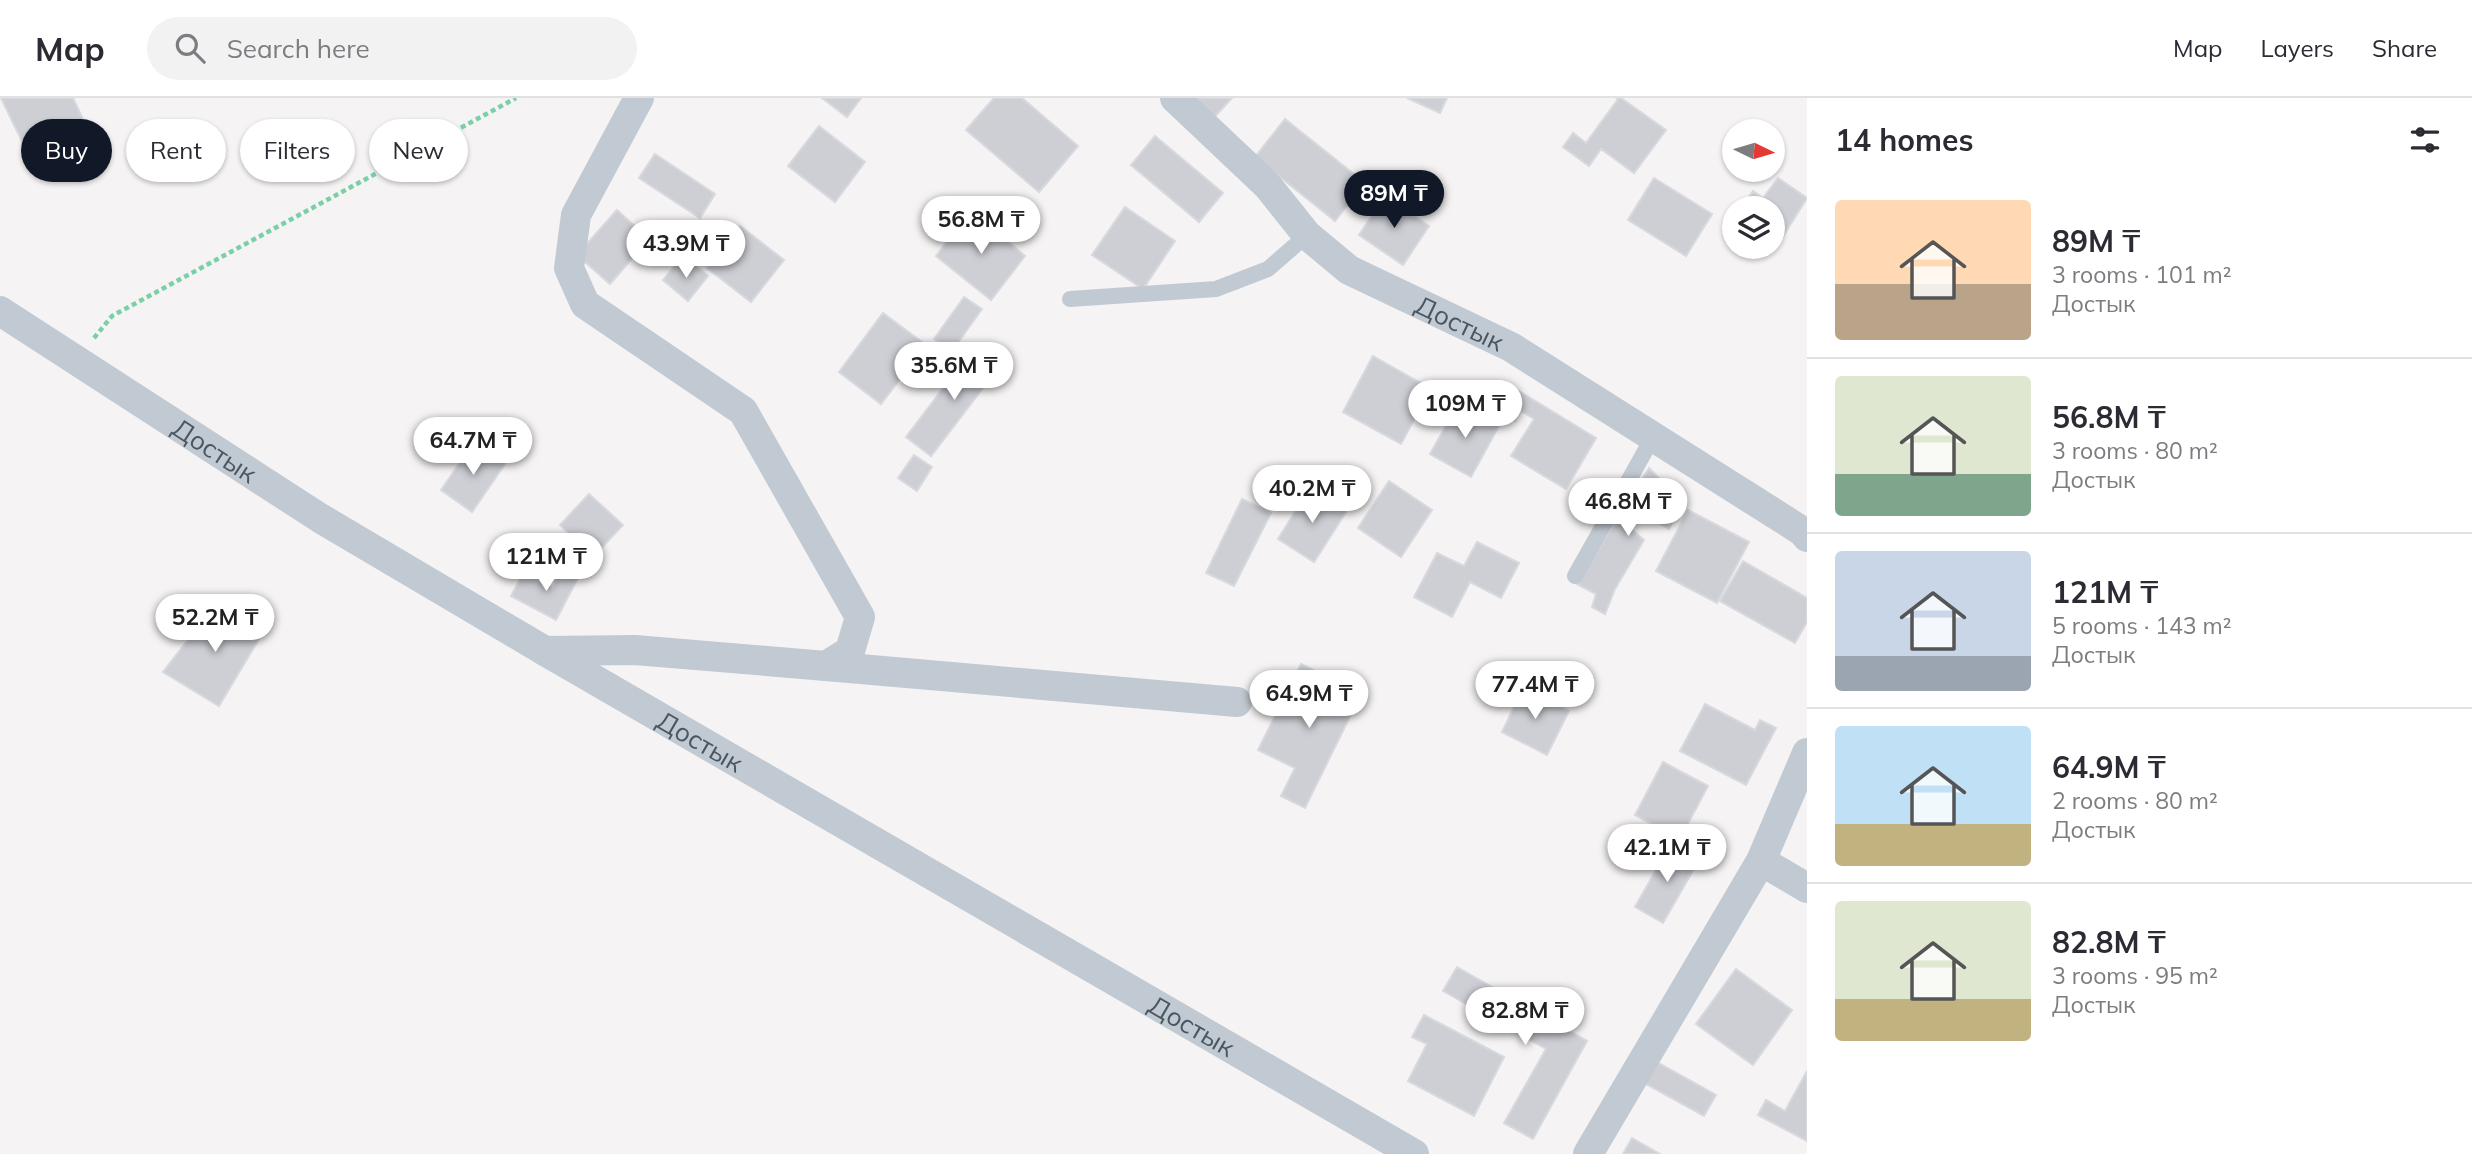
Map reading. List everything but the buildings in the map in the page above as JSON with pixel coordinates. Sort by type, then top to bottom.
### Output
[{"type":"street","points":[[639,98],[576,215],[569,268],[585,304],[743,411],[860,617],[850,651],[826,666]]},
{"type":"street","name":"Достык","points":[[1175,98],[1267,185],[1307,235],[1349,270],[1511,347],[1802,531],[1807,537]]},
{"type":"street","name":"Достык","points":[[0,311],[320,517],[545,651],[1414,1154]]},
{"type":"street","points":[[545,651],[635,650],[1237,702]]},
{"type":"street","points":[[1588,1154],[1761,861],[1807,753]]},
{"type":"street","points":[[1761,861],[1807,888]]},
{"type":"lane","points":[[1070,299],[1216,289],[1268,269],[1307,235]]},
{"type":"lane","points":[[1576,576],[1653,437]]},
{"type":"path","points":[[75,360],[112,316],[516,98]]}]
